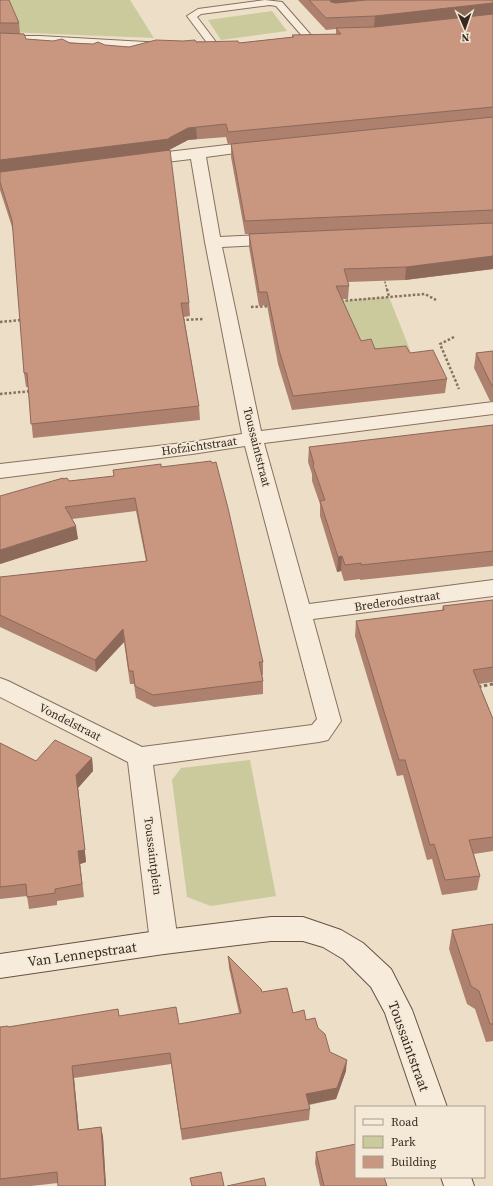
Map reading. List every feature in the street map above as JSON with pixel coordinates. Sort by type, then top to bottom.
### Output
[{"type":"street","points":[[291,38],[322,35]]},
{"type":"street","points":[[0,40],[40,40],[176,47]]},
{"type":"street","points":[[198,47],[229,44]]},
{"type":"street","points":[[131,161],[276,145]]},
{"type":"street","name":"Toussaintstraat","points":[[140,757],[319,733],[329,721],[253,438],[213,242],[198,154]]},
{"type":"street","points":[[213,242],[292,238]]},
{"type":"street","name":"Hofzichtstraat","points":[[0,470],[192,448],[253,438],[493,408]]},
{"type":"street","name":"Brederodestraat","points":[[301,613],[493,588]]},
{"type":"street","name":"Vondelstraat","points":[[0,687],[140,757]]},
{"type":"street","name":"Toussaintplein","points":[[140,757],[164,942]]},
{"type":"street","name":"Toussaintstraat","points":[[164,942],[264,929],[303,929],[331,938],[353,951],[381,978],[398,1010],[432,1106]]},
{"type":"street","name":"Van Lennepstraat","points":[[0,966],[164,942]]},
{"type":"lane","points":[[214,46],[192,16],[198,12],[270,2],[279,4],[307,36]]},
{"type":"path","points":[[383,276],[389,297]]},
{"type":"path","points":[[336,301],[426,294],[436,300]]},
{"type":"path","points":[[177,320],[276,306]]},
{"type":"path","points":[[0,322],[22,320]]},
{"type":"path","points":[[454,337],[440,344],[469,411]]},
{"type":"path","points":[[0,394],[40,390]]},
{"type":"path","points":[[478,687],[493,684]]},
{"type":"green space","points":[[0,0],[130,0],[154,38],[6,32]]},
{"type":"green space","points":[[272,11],[287,31],[221,40],[208,20]]},
{"type":"green space","points":[[389,297],[412,355],[355,360],[335,301]]},
{"type":"green space","points":[[250,760],[276,896],[211,906],[187,897],[172,780],[181,768]]},
{"type":"building","points":[[0,0],[9,0],[19,23],[0,23]]},
{"type":"building","points":[[309,0],[330,0],[331,2],[336,3],[366,0],[493,0],[493,3],[375,16],[326,18]]},
{"type":"building","points":[[493,14],[493,107],[228,132],[226,124],[188,128],[169,139],[0,160],[0,33],[24,34],[26,39],[53,41],[62,39],[70,43],[93,44],[98,42],[105,45],[129,47],[156,40],[195,40],[196,42],[238,41],[239,43],[294,37],[292,35],[341,34],[336,28],[375,27]]},
{"type":"building","points":[[493,117],[493,210],[245,221],[231,144]]},
{"type":"building","points":[[170,150],[189,303],[181,303],[199,406],[31,424],[27,373],[24,373],[12,220],[0,182],[0,172]]},
{"type":"building","points":[[493,223],[493,256],[406,267],[344,269],[349,286],[336,286],[361,341],[371,339],[375,349],[406,346],[410,353],[433,350],[447,379],[293,396],[279,350],[267,292],[259,292],[249,234]]},
{"type":"building","points":[[493,351],[493,386],[492,386],[476,353]]},
{"type":"building","points":[[493,425],[493,551],[361,565],[361,563],[345,565],[342,556],[338,557],[320,501],[325,500],[313,466],[314,464],[309,447]]},
{"type":"building","points":[[211,461],[212,463],[216,462],[228,508],[263,662],[259,662],[263,681],[153,695],[135,686],[133,671],[129,671],[123,629],[95,660],[0,615],[0,577],[147,561],[135,498],[65,507],[76,526],[0,550],[0,496],[63,478],[67,478],[69,481],[114,476],[113,470],[161,464],[161,467]]},
{"type":"building","points":[[493,600],[493,667],[473,670],[493,719],[493,837],[469,840],[480,876],[445,880],[434,844],[430,845],[405,760],[399,760],[356,621],[444,610],[443,606]]},
{"type":"building","points":[[55,740],[92,758],[76,775],[85,850],[78,851],[82,884],[55,889],[55,893],[27,897],[26,884],[0,887],[0,743],[36,761]]},
{"type":"building","points":[[493,924],[493,1024],[490,1024],[479,991],[471,986],[452,930]]},
{"type":"building","points":[[228,956],[261,989],[262,992],[287,988],[293,1013],[304,1010],[306,1020],[315,1018],[318,1028],[325,1034],[330,1052],[347,1060],[337,1088],[306,1094],[310,1109],[181,1129],[170,1053],[72,1066],[78,1130],[101,1127],[105,1186],[58,1186],[57,1172],[0,1179],[0,1027],[8,1027],[118,1009],[119,1016],[176,1007],[179,1024],[241,1013]]},
{"type":"building","points":[[355,1144],[355,1178],[384,1178],[387,1186],[324,1186],[316,1152]]},
{"type":"building","points":[[221,1172],[224,1186],[192,1186],[190,1178]]},
{"type":"building","points":[[264,1178],[266,1186],[227,1186]]}]
